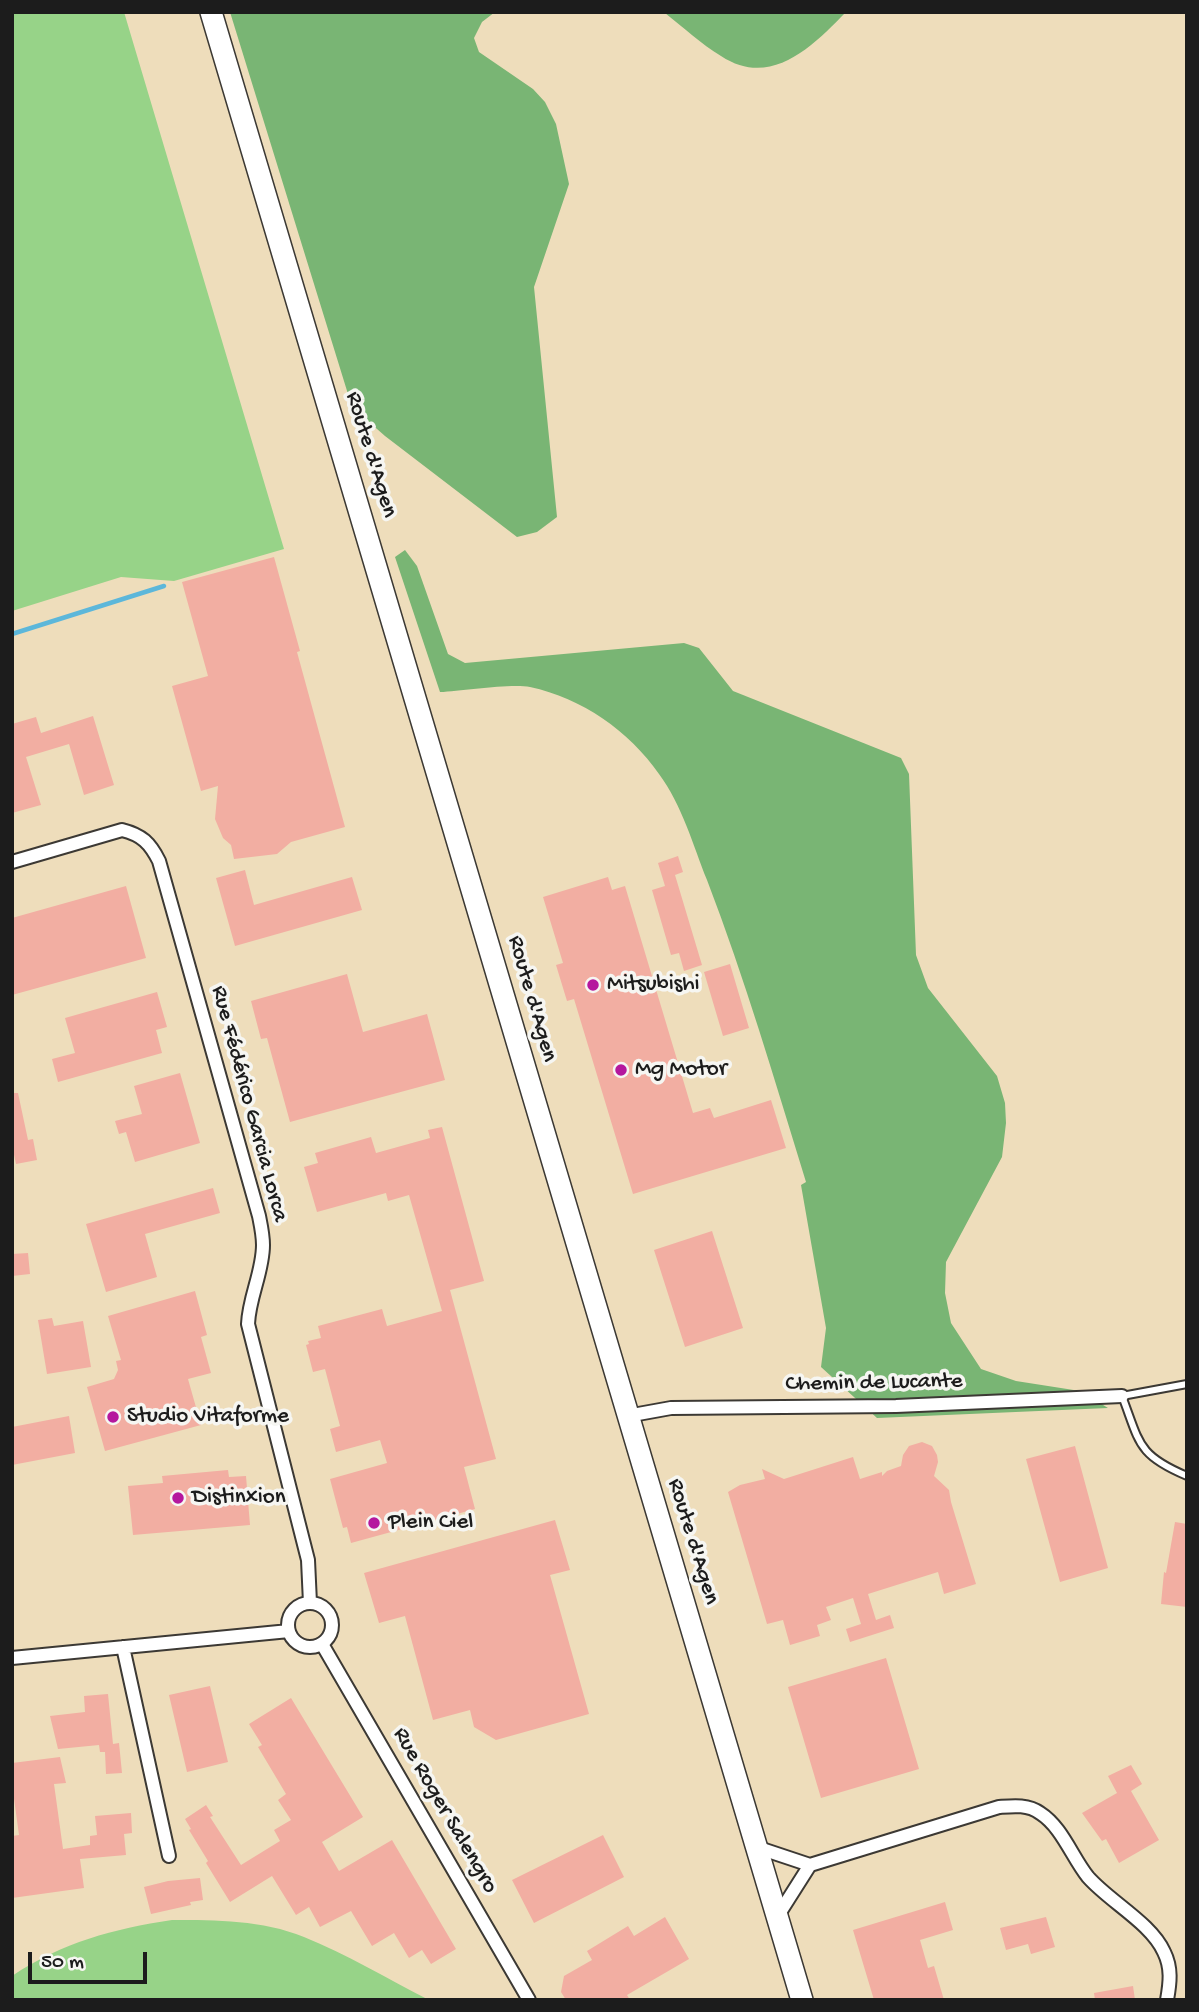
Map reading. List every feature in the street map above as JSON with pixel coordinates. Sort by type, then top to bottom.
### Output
[{"type":"main road","name":"Route d'Agen","points":[[211,12],[802,2000]]},
{"type":"street","name":"Rue Fédérico Garcia Lorca","points":[[12,862],[122,830],[138,834],[152,845],[159,861],[259,1216],[263,1246],[260,1269],[248,1307],[248,1324],[309,1560],[310,1603]]},
{"type":"street","name":"Chemin de Lucante","points":[[627,1416],[671,1408],[896,1406],[1122,1396]]},
{"type":"street","points":[[310,1603],[323,1608],[331,1619],[331,1633],[322,1644],[302,1646],[291,1637],[289,1618],[297,1607],[310,1603]]},
{"type":"street","points":[[12,1658],[289,1631]]},
{"type":"street","name":"Rue Roger Salengro","points":[[322,1644],[529,2000]]},
{"type":"street","points":[[123,1647],[169,1856]]},
{"type":"street","points":[[756,1847],[810,1865],[999,1807],[1020,1806],[1038,1811],[1051,1822],[1088,1877],[1156,1939],[1165,1954],[1171,1977],[1167,2000]]},
{"type":"street","points":[[777,1917],[810,1865]]},
{"type":"lane","points":[[1187,1384],[1122,1396],[1141,1445],[1164,1466],[1187,1476]]},
{"type":"green space","points":[[12,12],[124,12],[284,549],[174,581],[121,577],[12,611]]},
{"type":"green space","points":[[230,12],[495,12],[482,22],[474,38],[479,52],[533,89],[545,102],[556,124],[569,184],[534,287],[557,517],[537,532],[517,537],[385,436],[352,407]]},
{"type":"green space","points":[[657,12],[846,12],[805,50],[774,66],[757,68],[739,65],[721,56],[665,13]]},
{"type":"green space","points":[[405,550],[417,566],[448,654],[465,663],[684,643],[699,648],[733,691],[901,758],[909,774],[916,955],[928,988],[997,1076],[1005,1103],[1006,1123],[1002,1157],[946,1262],[945,1293],[951,1323],[981,1369],[1016,1381],[1080,1391],[1108,1408],[877,1418],[821,1367],[826,1328],[801,1185],[806,1182],[734,955],[681,812],[647,758],[619,730],[568,699],[522,686],[440,692],[395,557]]},
{"type":"green space","points":[[172,1920],[239,1922],[288,1931],[335,1951],[429,2000],[12,2000],[12,1976],[50,1954],[109,1933]]},
{"type":"building","points":[[274,557],[345,827],[291,842],[277,854],[234,859],[231,845],[223,838],[215,819],[218,786],[201,791],[172,686],[208,676],[182,582]]},
{"type":"building","points":[[93,716],[114,785],[84,795],[69,744],[26,757],[41,805],[12,813],[12,724],[36,717],[41,733]]},
{"type":"building","points":[[678,856],[683,872],[675,875],[702,965],[684,971],[679,953],[671,955],[652,890],[665,886],[658,863]]},
{"type":"building","points":[[245,870],[254,905],[352,877],[362,910],[235,946],[216,878]]},
{"type":"building","points":[[608,877],[612,890],[625,886],[693,1113],[710,1108],[714,1118],[771,1100],[786,1148],[633,1194],[574,999],[567,1001],[556,965],[563,963],[543,897]]},
{"type":"building","points":[[126,886],[146,958],[12,995],[12,918]]},
{"type":"building","points":[[730,964],[749,1028],[723,1036],[704,972]]},
{"type":"building","points":[[347,974],[363,1032],[427,1014],[445,1080],[290,1122],[267,1038],[261,1039],[251,1001]]},
{"type":"building","points":[[157,992],[167,1027],[156,1030],[162,1053],[58,1082],[52,1059],[75,1053],[65,1018]]},
{"type":"building","points":[[180,1073],[200,1143],[135,1162],[126,1132],[119,1134],[115,1121],[142,1114],[134,1086]]},
{"type":"building","points":[[12,1093],[18,1093],[28,1140],[33,1139],[37,1160],[16,1164],[12,1145]]},
{"type":"building","points":[[442,1127],[484,1281],[450,1290],[496,1459],[464,1467],[475,1509],[351,1543],[347,1527],[343,1528],[330,1479],[387,1463],[380,1440],[336,1452],[330,1429],[340,1426],[325,1369],[313,1372],[306,1345],[309,1344],[308,1341],[321,1338],[318,1326],[382,1309],[387,1326],[442,1311],[409,1195],[388,1201],[386,1193],[317,1212],[304,1167],[318,1163],[315,1153],[371,1137],[376,1153],[430,1138],[428,1130]]},
{"type":"building","points":[[213,1188],[220,1213],[145,1234],[157,1277],[106,1292],[86,1224]]},
{"type":"building","points":[[712,1231],[743,1328],[685,1347],[654,1250]]},
{"type":"building","points":[[28,1253],[30,1274],[12,1276],[12,1254]]},
{"type":"building","points":[[195,1291],[207,1335],[201,1337],[211,1373],[188,1379],[201,1425],[105,1451],[87,1387],[114,1379],[118,1370],[116,1361],[121,1360],[108,1316]]},
{"type":"building","points":[[52,1318],[54,1326],[83,1321],[91,1367],[47,1374],[38,1320]]},
{"type":"building","points":[[69,1416],[75,1453],[12,1465],[12,1427]]},
{"type":"building","points":[[922,1442],[932,1446],[937,1455],[934,1476],[949,1490],[976,1584],[944,1594],[938,1572],[868,1594],[876,1620],[890,1615],[894,1628],[850,1642],[846,1629],[861,1624],[853,1598],[826,1607],[831,1620],[817,1625],[820,1636],[790,1645],[783,1620],[767,1624],[728,1492],[740,1485],[765,1479],[762,1469],[784,1479],[853,1457],[860,1479],[882,1472],[882,1476],[901,1466],[903,1455],[909,1446]]},
{"type":"building","points":[[1075,1446],[1108,1568],[1060,1582],[1026,1459]]},
{"type":"building","points":[[228,1470],[229,1477],[246,1476],[250,1525],[133,1535],[128,1486],[163,1483],[162,1476]]},
{"type":"building","points":[[555,1520],[570,1570],[550,1575],[589,1714],[496,1740],[474,1727],[470,1710],[433,1720],[405,1616],[379,1623],[364,1573]]},
{"type":"building","points":[[1175,1522],[1187,1524],[1187,1607],[1161,1604],[1164,1572],[1166,1573]]},
{"type":"building","points":[[886,1658],[919,1769],[821,1798],[788,1687]]},
{"type":"building","points":[[210,1686],[228,1762],[187,1772],[169,1695]]},
{"type":"building","points":[[108,1694],[113,1744],[119,1743],[122,1773],[106,1774],[105,1752],[100,1752],[99,1745],[58,1749],[50,1716],[85,1712],[84,1696]]},
{"type":"building","points":[[291,1698],[363,1817],[322,1842],[339,1871],[392,1840],[456,1949],[431,1964],[422,1950],[409,1958],[394,1933],[372,1946],[351,1911],[320,1927],[309,1907],[296,1915],[272,1876],[230,1902],[206,1863],[208,1861],[185,1819],[206,1805],[213,1816],[210,1817],[241,1865],[280,1841],[274,1830],[291,1820],[278,1800],[286,1794],[258,1747],[262,1745],[249,1724]]},
{"type":"building","points":[[60,1757],[66,1783],[54,1784],[63,1849],[90,1845],[90,1836],[97,1835],[95,1816],[131,1813],[132,1833],[124,1834],[126,1855],[80,1859],[84,1888],[12,1898],[12,1836],[19,1835],[12,1763]]},
{"type":"building","points":[[1131,1765],[1142,1784],[1131,1791],[1159,1840],[1119,1863],[1106,1839],[1102,1841],[1082,1813],[1117,1793],[1108,1776]]},
{"type":"building","points":[[603,1835],[624,1877],[534,1923],[512,1880]]},
{"type":"building","points":[[200,1878],[203,1900],[151,1914],[144,1887],[168,1881]]},
{"type":"building","points":[[945,1902],[953,1930],[920,1940],[928,1968],[934,1966],[944,2000],[874,2000],[853,1930]]},
{"type":"building","points":[[665,1917],[689,1959],[627,1995],[630,2000],[566,2000],[561,1992],[564,1976],[592,1960],[587,1951],[628,1926],[634,1936]]},
{"type":"building","points":[[1046,1917],[1055,1947],[1031,1954],[1028,1944],[1006,1950],[1000,1928]]},
{"type":"building","points":[[1133,1986],[1135,2000],[1095,2000],[1094,1993]]},
{"type":"waterway","points":[[12,634],[164,586]]},
{"type":"place","name":"Mitsubishi","points":[[593,985]]},
{"type":"place","name":"Mg Motor","points":[[621,1070]]},
{"type":"place","name":"Studio Vitaforme","points":[[113,1417]]},
{"type":"place","name":"Distinxion","points":[[178,1498]]},
{"type":"place","name":"Plein Ciel","points":[[374,1523]]}]
